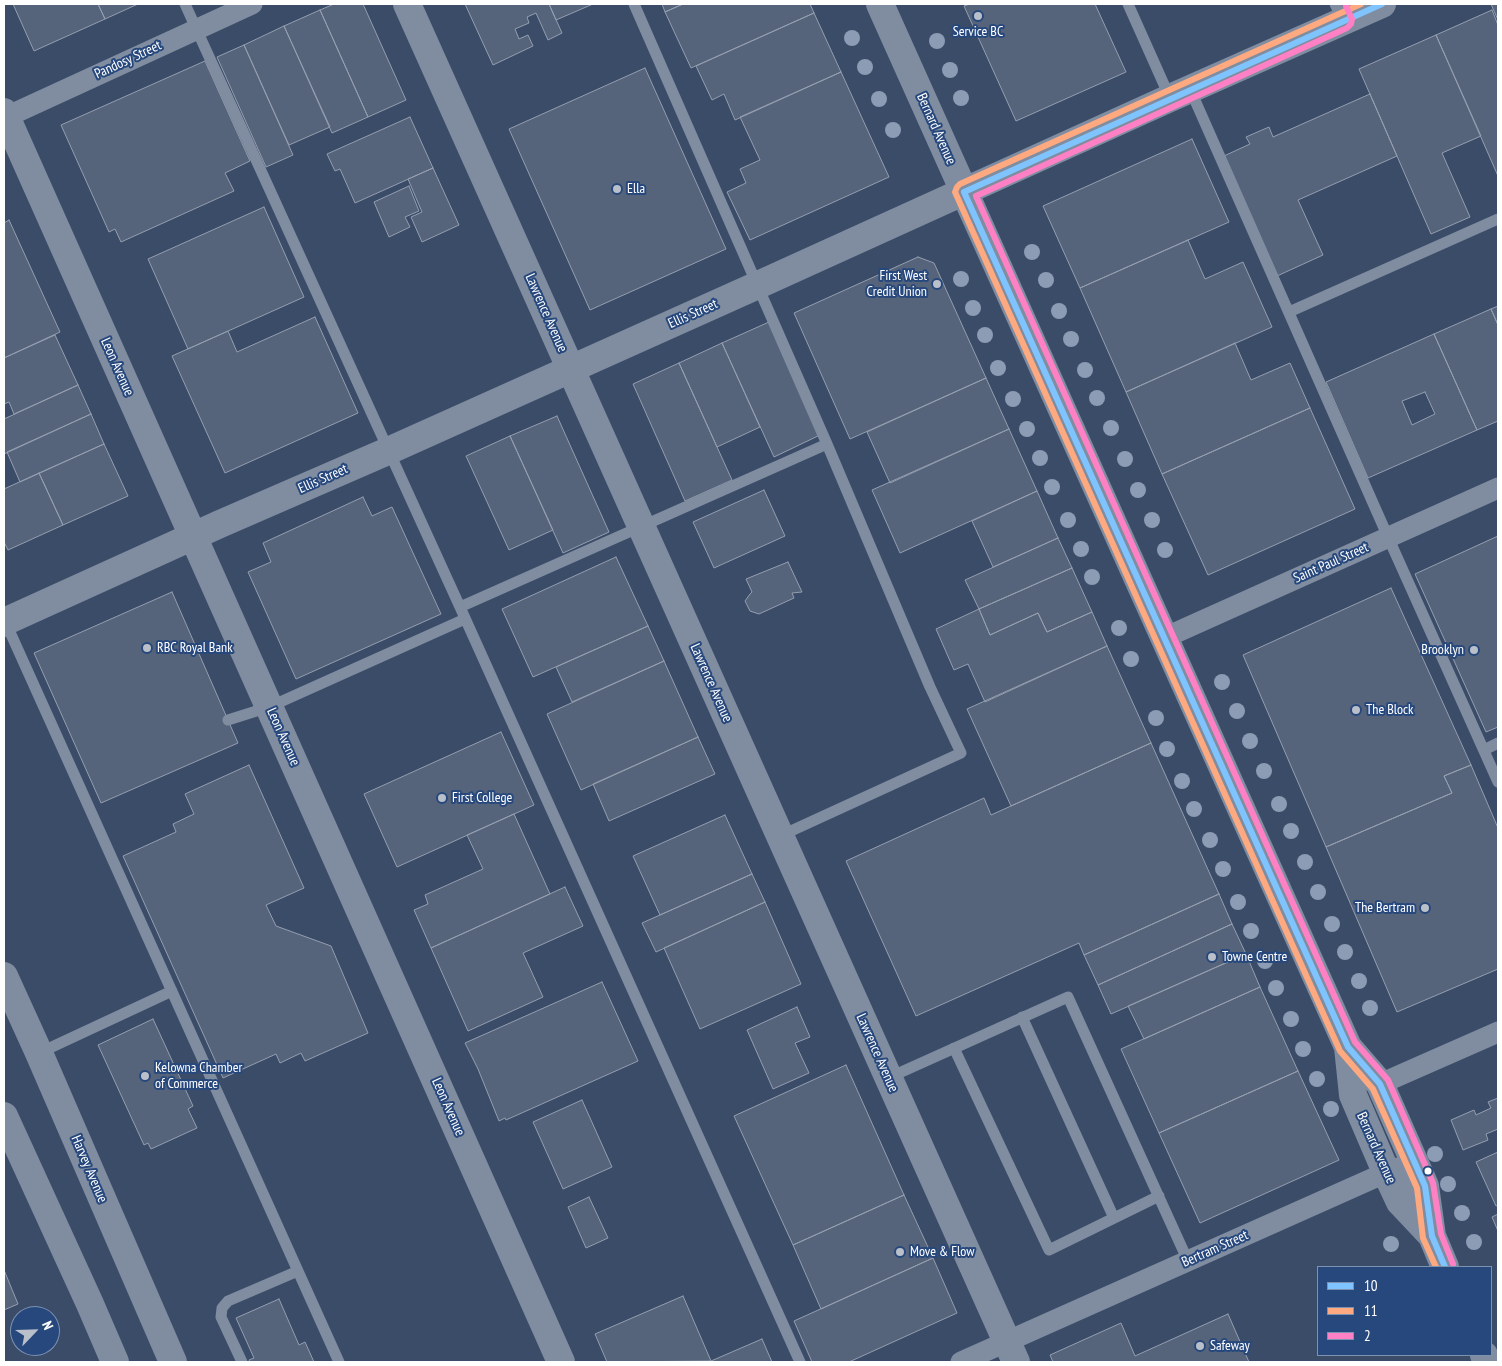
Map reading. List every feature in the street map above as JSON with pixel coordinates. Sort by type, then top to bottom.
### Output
[{"type":"highway","name":"Harvey Avenue","points":[[4,976],[173,1362]]},
{"type":"highway","points":[[4,1116],[115,1362]]},
{"type":"street","name":"Pandosy Street","points":[[4,115],[252,4]]},
{"type":"street","name":"Lawrence Avenue","points":[[407,4],[1011,1352]]},
{"type":"street","name":"Bernard Avenue","points":[[880,4],[1348,1047],[1380,1084],[1426,1186],[1432,1236],[1446,1266]]},
{"type":"street","name":"Ellis Street","points":[[4,621],[571,369],[1180,94],[1339,12],[1382,4]]},
{"type":"street","name":"Leon Avenue","points":[[4,115],[561,1362]]},
{"type":"street","name":"Saint Paul Street","points":[[1164,638],[1498,488]]},
{"type":"street","points":[[1380,1084],[1498,1032]]},
{"type":"street","name":"Bernard Avenue","points":[[1348,1047],[1352,1095],[1386,1172],[1400,1202],[1432,1236]]},
{"type":"street","name":"Bertram Street","points":[[961,1362],[1011,1352],[1188,1261],[1386,1172]]},
{"type":"lane","points":[[185,4],[466,619],[800,1362]]},
{"type":"lane","points":[[634,4],[827,444],[930,687],[961,753],[780,836]]},
{"type":"lane","points":[[1128,4],[1180,94],[1289,312],[1498,782]]},
{"type":"lane","points":[[1289,312],[1498,219]]},
{"type":"lane","points":[[460,607],[827,444]]},
{"type":"lane","points":[[228,720],[269,707],[466,619]]},
{"type":"lane","points":[[4,621],[339,1362]]},
{"type":"lane","points":[[1484,750],[1498,744]]},
{"type":"lane","points":[[80,787],[91,782]]},
{"type":"lane","points":[[39,1053],[172,991]]},
{"type":"lane","points":[[888,1078],[1068,997],[1188,1261]]},
{"type":"lane","points":[[1022,1018],[1114,1218]]},
{"type":"lane","points":[[954,1048],[1049,1250],[1158,1196]]},
{"type":"lane","points":[[242,1362],[221,1317],[222,1308],[228,1301],[298,1271]]},
{"type":"building","points":[[13,4],[98,4],[105,19],[34,51]]},
{"type":"building","points":[[98,4],[138,4],[105,19]]},
{"type":"building","points":[[334,4],[363,4],[406,100],[368,117],[320,10]]},
{"type":"building","points":[[465,4],[549,4],[562,33],[548,40],[536,13],[527,17],[529,23],[515,29],[519,39],[528,35],[533,46],[493,65]]},
{"type":"building","points":[[549,4],[593,4],[556,20]]},
{"type":"building","points":[[662,4],[683,4],[665,12]]},
{"type":"building","points":[[683,4],[810,4],[814,13],[691,68],[665,12]]},
{"type":"building","points":[[970,4],[1095,4],[1126,72],[1016,121],[964,6]]},
{"type":"building","points":[[1491,4],[1498,4],[1498,20]]},
{"type":"building","points":[[320,10],[368,117],[332,133],[284,26]]},
{"type":"building","points":[[1492,10],[1498,25],[1498,176],[1436,35]]},
{"type":"building","points":[[814,13],[841,72],[735,120],[724,94],[712,100],[696,66]]},
{"type":"building","points":[[284,26],[330,127],[289,145],[244,45]]},
{"type":"building","points":[[1436,35],[1481,136],[1442,153],[1470,217],[1431,234],[1359,69]]},
{"type":"building","points":[[244,45],[293,155],[266,167],[217,57]]},
{"type":"building","points":[[205,61],[250,161],[225,173],[234,191],[121,242],[115,229],[109,232],[61,125]]},
{"type":"building","name":"Ella","points":[[645,68],[726,249],[590,310],[509,129]]},
{"type":"building","points":[[841,72],[889,177],[750,240],[727,192],[746,183],[740,169],[760,160],[740,117]]},
{"type":"building","points":[[1370,94],[1397,156],[1298,200],[1323,255],[1277,276],[1224,156],[1250,144],[1246,137],[1269,127],[1273,137]]},
{"type":"building","points":[[410,117],[433,168],[355,203],[340,169],[335,171],[327,154]]},
{"type":"building","points":[[1192,139],[1229,222],[1080,288],[1043,206]]},
{"type":"building","points":[[433,168],[459,225],[422,242],[411,217],[422,212],[408,179]]},
{"type":"building","points":[[409,186],[419,211],[405,217],[410,227],[389,237],[374,202]]},
{"type":"building","points":[[264,207],[304,297],[188,349],[148,259]]},
{"type":"building","points":[[9,220],[60,332],[4,358],[4,223]]},
{"type":"building","points":[[1188,240],[1205,279],[1243,262],[1272,327],[1126,392],[1080,288]]},
{"type":"building","points":[[918,257],[934,263],[986,378],[850,439],[794,313]]},
{"type":"building","points":[[1498,306],[1498,325],[1491,309]]},
{"type":"building","points":[[1491,309],[1498,325],[1498,421],[1477,430],[1434,334]]},
{"type":"building","points":[[315,317],[358,413],[225,473],[172,356],[228,331],[237,352]]},
{"type":"building","points":[[769,322],[820,435],[774,457],[722,343]]},
{"type":"building","points":[[1434,334],[1477,430],[1368,478],[1326,382]],"holes":[[[1425,392],[1435,414],[1412,425],[1402,401]]]},
{"type":"building","points":[[55,335],[78,385],[14,414],[9,402],[4,404],[4,358]]},
{"type":"building","points":[[722,343],[760,427],[717,447],[679,363]]},
{"type":"building","points":[[1235,343],[1251,380],[1290,363],[1310,408],[1162,474],[1126,392]]},
{"type":"building","points":[[679,363],[732,480],[685,501],[633,384]]},
{"type":"building","points":[[986,378],[1009,429],[890,483],[867,432]]},
{"type":"building","points":[[78,385],[91,414],[4,454],[4,419]]},
{"type":"building","points":[[1310,408],[1355,509],[1208,575],[1162,474]]},
{"type":"building","points":[[91,414],[104,444],[20,482],[7,452]]},
{"type":"building","points":[[557,416],[609,532],[563,553],[510,436]]},
{"type":"building","points":[[1009,429],[1037,491],[900,553],[872,490]]},
{"type":"building","points":[[510,436],[553,530],[509,550],[466,456]]},
{"type":"building","points":[[104,444],[128,496],[63,525],[39,473]]},
{"type":"building","points":[[39,473],[63,525],[8,550],[4,542],[4,489]]},
{"type":"building","points":[[764,490],[785,536],[714,568],[693,522]]},
{"type":"building","points":[[1037,491],[1058,538],[993,567],[972,521]]},
{"type":"building","points":[[363,497],[372,516],[392,507],[441,614],[296,679],[248,572],[271,562],[263,543]]},
{"type":"building","name":"Brooklyn","points":[[1498,536],[1498,727],[1486,732],[1415,574]]},
{"type":"building","points":[[1058,538],[1072,568],[979,609],[965,580]]},
{"type":"building","points":[[616,557],[648,626],[533,677],[502,609]]},
{"type":"building","points":[[788,562],[802,592],[792,593],[794,598],[759,614],[750,611],[745,601],[752,592],[746,579]]},
{"type":"building","points":[[1072,568],[1092,612],[1047,632],[1038,613],[990,635],[979,609]]},
{"type":"building","name":"The Block","points":[[1391,588],[1471,765],[1444,776],[1452,793],[1326,847],[1243,655]]},
{"type":"building","points":[[172,592],[238,743],[101,803],[34,653]]},
{"type":"building","points":[[979,609],[990,635],[1038,613],[1047,632],[1092,612],[1107,646],[985,702],[968,664],[954,670],[936,629]]},
{"type":"building","points":[[648,626],[664,661],[572,702],[556,667]]},
{"type":"building","points":[[1107,646],[1151,743],[1011,806],[967,709]]},
{"type":"building","points":[[664,661],[698,737],[581,790],[547,714]]},
{"type":"building","points":[[501,732],[534,805],[397,867],[364,794]]},
{"type":"building","points":[[698,737],[715,774],[609,821],[593,784]]},
{"type":"building","points":[[1151,743],[1219,894],[1084,955],[1079,943],[916,1016],[846,861],[984,798],[991,815]]},
{"type":"building","points":[[249,765],[304,888],[266,905],[276,926],[331,946],[368,1033],[305,1061],[301,1053],[280,1063],[276,1054],[223,1078],[123,856],[176,832],[173,824],[194,814],[185,794]]},
{"type":"building","name":"The Bertram","points":[[1471,765],[1498,828],[1498,969],[1397,1012],[1326,847],[1452,793],[1444,776]]},
{"type":"building","points":[[514,814],[550,894],[431,948],[414,910],[428,904],[425,895],[483,869],[467,835]]},
{"type":"building","points":[[725,815],[752,874],[660,915],[633,856]]},
{"type":"building","points":[[752,874],[765,902],[656,952],[642,923]]},
{"type":"building","points":[[565,887],[583,926],[523,953],[543,997],[468,1031],[431,948]]},
{"type":"building","points":[[1219,894],[1232,924],[1098,985],[1084,955]]},
{"type":"building","points":[[765,902],[801,984],[700,1029],[664,948]]},
{"type":"building","points":[[1232,924],[1246,954],[1111,1014],[1098,985]]},
{"type":"building","points":[[1246,954],[1260,987],[1144,1039],[1128,1006]]},
{"type":"building","points":[[602,982],[638,1061],[506,1120],[505,1118],[499,1121],[478,1069],[465,1043]]},
{"type":"building","points":[[1260,987],[1298,1071],[1159,1133],[1121,1049]]},
{"type":"building","points":[[797,1007],[810,1037],[795,1043],[809,1073],[773,1089],[747,1030]]},
{"type":"building","name":"Kelowna Chamber of Commerce","points":[[153,1019],[193,1106],[188,1109],[197,1128],[151,1149],[148,1143],[144,1145],[98,1045]]},
{"type":"building","points":[[846,1065],[904,1195],[793,1245],[734,1116]]},
{"type":"building","points":[[1298,1071],[1339,1160],[1200,1223],[1159,1133]]},
{"type":"building","points":[[1498,1098],[1498,1129],[1486,1134],[1488,1140],[1463,1150],[1451,1120],[1474,1110],[1476,1115],[1491,1108],[1488,1102]]},
{"type":"building","points":[[582,1100],[612,1167],[563,1189],[533,1122]]},
{"type":"building","points":[[1498,1152],[1498,1205],[1496,1206],[1476,1162]]},
{"type":"building","points":[[904,1195],[933,1258],[821,1309],[793,1245]]},
{"type":"building","points":[[589,1197],[608,1238],[586,1248],[568,1207]]},
{"type":"building","points":[[1498,1214],[1498,1231],[1492,1217]]},
{"type":"building","points":[[933,1258],[957,1313],[849,1362],[812,1362],[794,1321]]},
{"type":"building","points":[[4,1270],[18,1304],[4,1310]]},
{"type":"building","points":[[683,1296],[711,1361],[607,1362],[595,1334]]},
{"type":"building","points":[[279,1299],[299,1345],[305,1342],[314,1362],[250,1362],[249,1360],[254,1358],[236,1318]]},
{"type":"building","name":"Safeway","points":[[1228,1314],[1249,1362],[1053,1362],[1050,1355],[1121,1323],[1135,1356]]},
{"type":"building","points":[[762,1339],[772,1362],[709,1362],[711,1361]]},
{"type":"transit line","name":"2","points":[[1345,4],[1352,19],[1351,24],[1347,28],[976,196],[1355,1042],[1388,1080],[1433,1183],[1441,1234],[1453,1264]]},
{"type":"transit line","name":"11","points":[[1361,4],[960,184],[955,192],[1340,1051],[1373,1089],[1417,1188],[1423,1238],[1436,1266]]},
{"type":"transit line","name":"10","points":[[1382,4],[964,192],[1348,1047],[1380,1084],[1425,1186],[1432,1236],[1445,1266]]},
{"type":"place","name":"Service BC","points":[[978,16]]},
{"type":"place","name":"Ella","points":[[617,189]]},
{"type":"place","name":"First West Credit Union","points":[[937,284]]},
{"type":"place","name":"RBC Royal Bank","points":[[147,648]]},
{"type":"place","name":"Brooklyn","points":[[1474,650]]},
{"type":"place","name":"The Block","points":[[1356,710]]},
{"type":"place","name":"First College","points":[[442,798]]},
{"type":"place","name":"The Bertram","points":[[1425,908]]},
{"type":"place","name":"Towne Centre","points":[[1212,957]]},
{"type":"place","name":"Kelowna Chamber of Commerce","points":[[145,1076]]},
{"type":"place","name":"Move & Flow","points":[[900,1252]]},
{"type":"place","name":"Safeway","points":[[1200,1346]]}]
